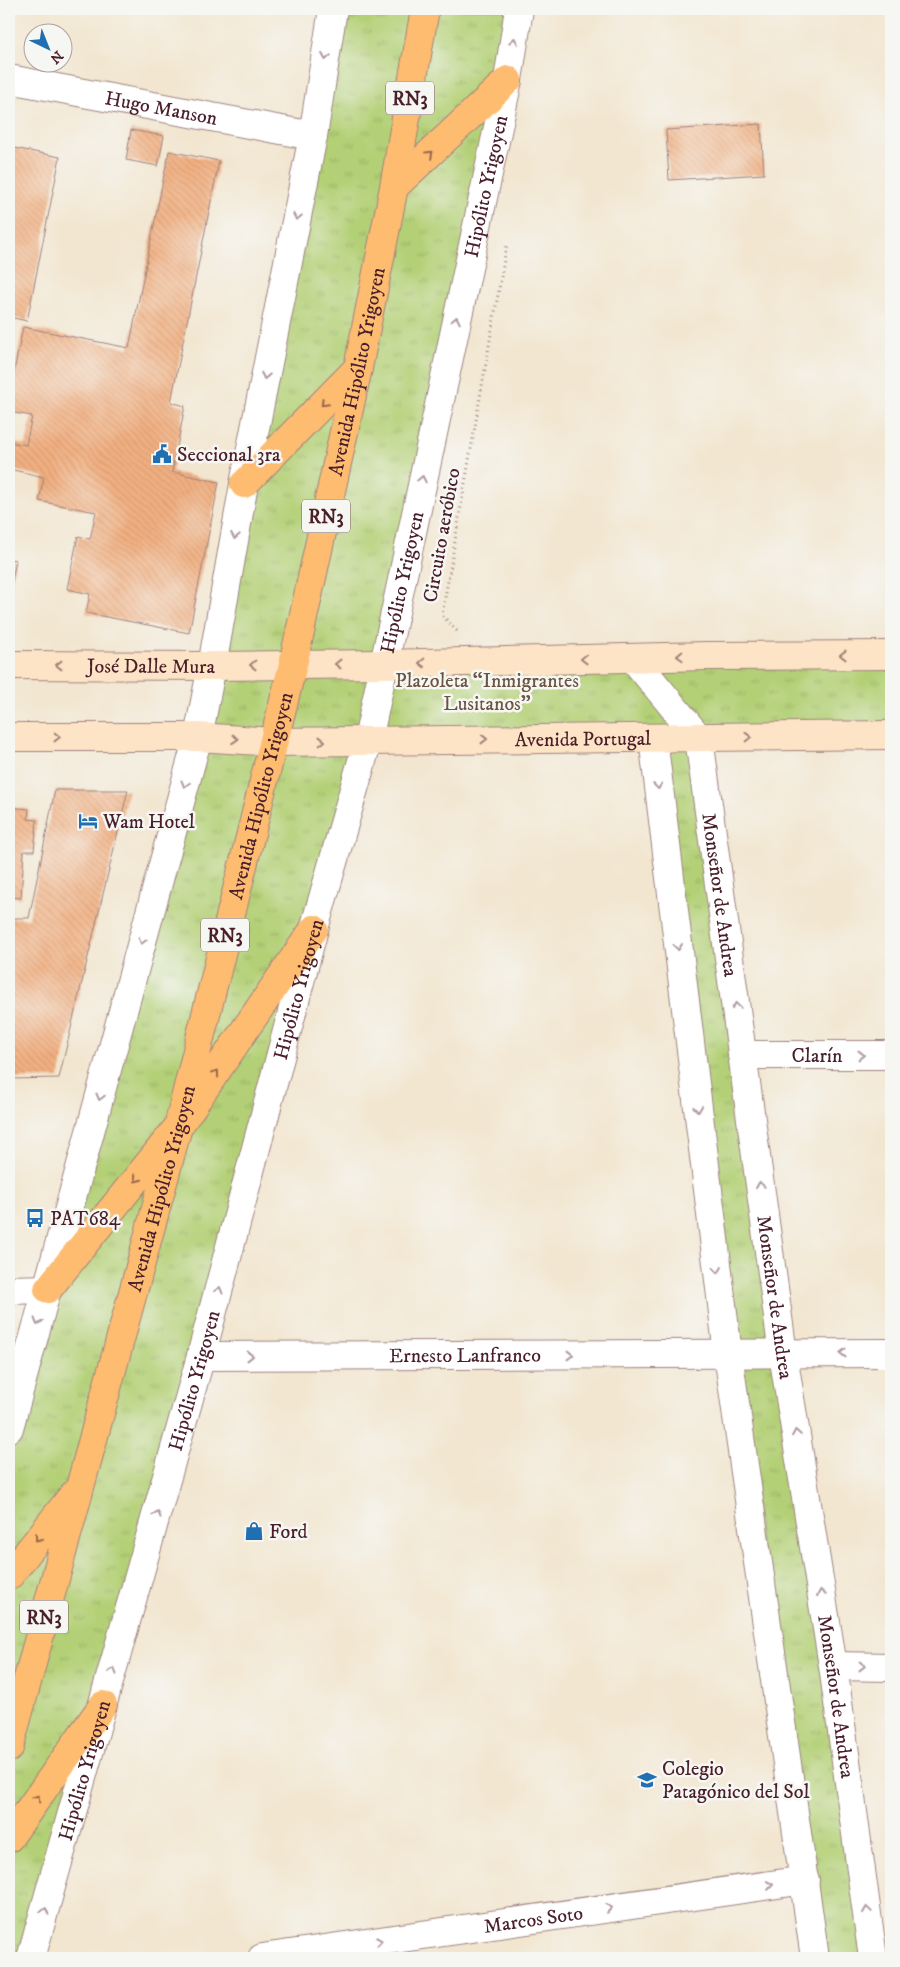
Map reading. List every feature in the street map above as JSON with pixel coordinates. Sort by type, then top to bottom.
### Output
[{"type":"highway","name":"Avenida Hipólito Yrigoyen","points":[[9,1748],[178,1127],[293,664],[358,368],[394,188],[425,9]]},
{"type":"highway","points":[[394,188],[508,80]]},
{"type":"highway","points":[[244,484],[358,368]]},
{"type":"highway","points":[[48,1289],[178,1127],[314,930]]},
{"type":"highway","points":[[9,1576],[80,1486]]},
{"type":"highway","points":[[9,1838],[103,1705]]},
{"type":"main road","points":[[293,664],[891,655]]},
{"type":"main road","name":"José Dalle Mura","points":[[9,665],[212,666],[293,664]]},
{"type":"main road","name":"Avenida Portugal","points":[[273,742],[891,735]]},
{"type":"main road","points":[[9,737],[198,737],[273,742]]},
{"type":"street","points":[[9,1428],[198,737],[244,484],[313,136],[334,9]]},
{"type":"street","name":"Hipólito Yrigoyen","points":[[31,1958],[201,1356],[314,930],[368,740],[382,664],[508,80],[519,9]]},
{"type":"street","name":"Hugo Manson","points":[[9,79],[313,136]]},
{"type":"street","points":[[633,658],[699,738]]},
{"type":"street","points":[[653,738],[728,1354],[815,1958]]},
{"type":"street","name":"Monseñor de Andrea","points":[[699,738],[783,1354],[833,1666],[873,1958]]},
{"type":"street","name":"Clarín","points":[[742,1055],[891,1055]]},
{"type":"street","points":[[9,1290],[48,1289]]},
{"type":"street","name":"Ernesto Lanfranco","points":[[201,1356],[891,1353]]},
{"type":"street","points":[[833,1666],[891,1667]]},
{"type":"street","name":"Marcos Soto","points":[[262,1958],[805,1880]]},
{"type":"path","name":"Circuito aeróbico","points":[[460,635],[442,615],[508,234]]},
{"type":"green space","name":"Plazoleta “Inmigrantes Lusitanos”","points":[[333,9],[519,9],[383,663],[891,655],[891,735],[700,738],[873,1958],[815,1958],[653,738],[368,740],[31,1958],[9,1958],[9,1428],[198,737]]},
{"type":"building","points":[[761,124],[764,174],[669,180],[666,130]]},
{"type":"building","points":[[131,130],[164,136],[158,166],[126,160]]},
{"type":"building","points":[[9,147],[60,157],[27,321],[9,317]]},
{"type":"building","points":[[169,151],[219,161],[171,402],[185,406],[172,472],[219,482],[189,633],[86,613],[90,594],[67,589],[78,536],[90,539],[96,512],[39,501],[44,477],[9,469],[9,442],[26,445],[32,416],[9,412],[9,396],[23,327],[129,348]]},
{"type":"building","points":[[9,559],[16,560],[10,591],[9,590]]},
{"type":"building","points":[[55,790],[128,790],[59,1078],[9,1079],[9,918],[29,918]]},
{"type":"building","points":[[9,807],[29,809],[28,819],[37,820],[34,851],[24,851],[21,898],[9,897]]},
{"type":"place","name":"Seccional 3ra","points":[[162,454]]},
{"type":"place","name":"Wam Hotel","points":[[88,821]]},
{"type":"place","name":"PAT684","points":[[35,1218]]},
{"type":"place","name":"Ford","points":[[254,1531]]},
{"type":"place","name":"Colegio Patagónico del Sol","points":[[647,1780]]}]
